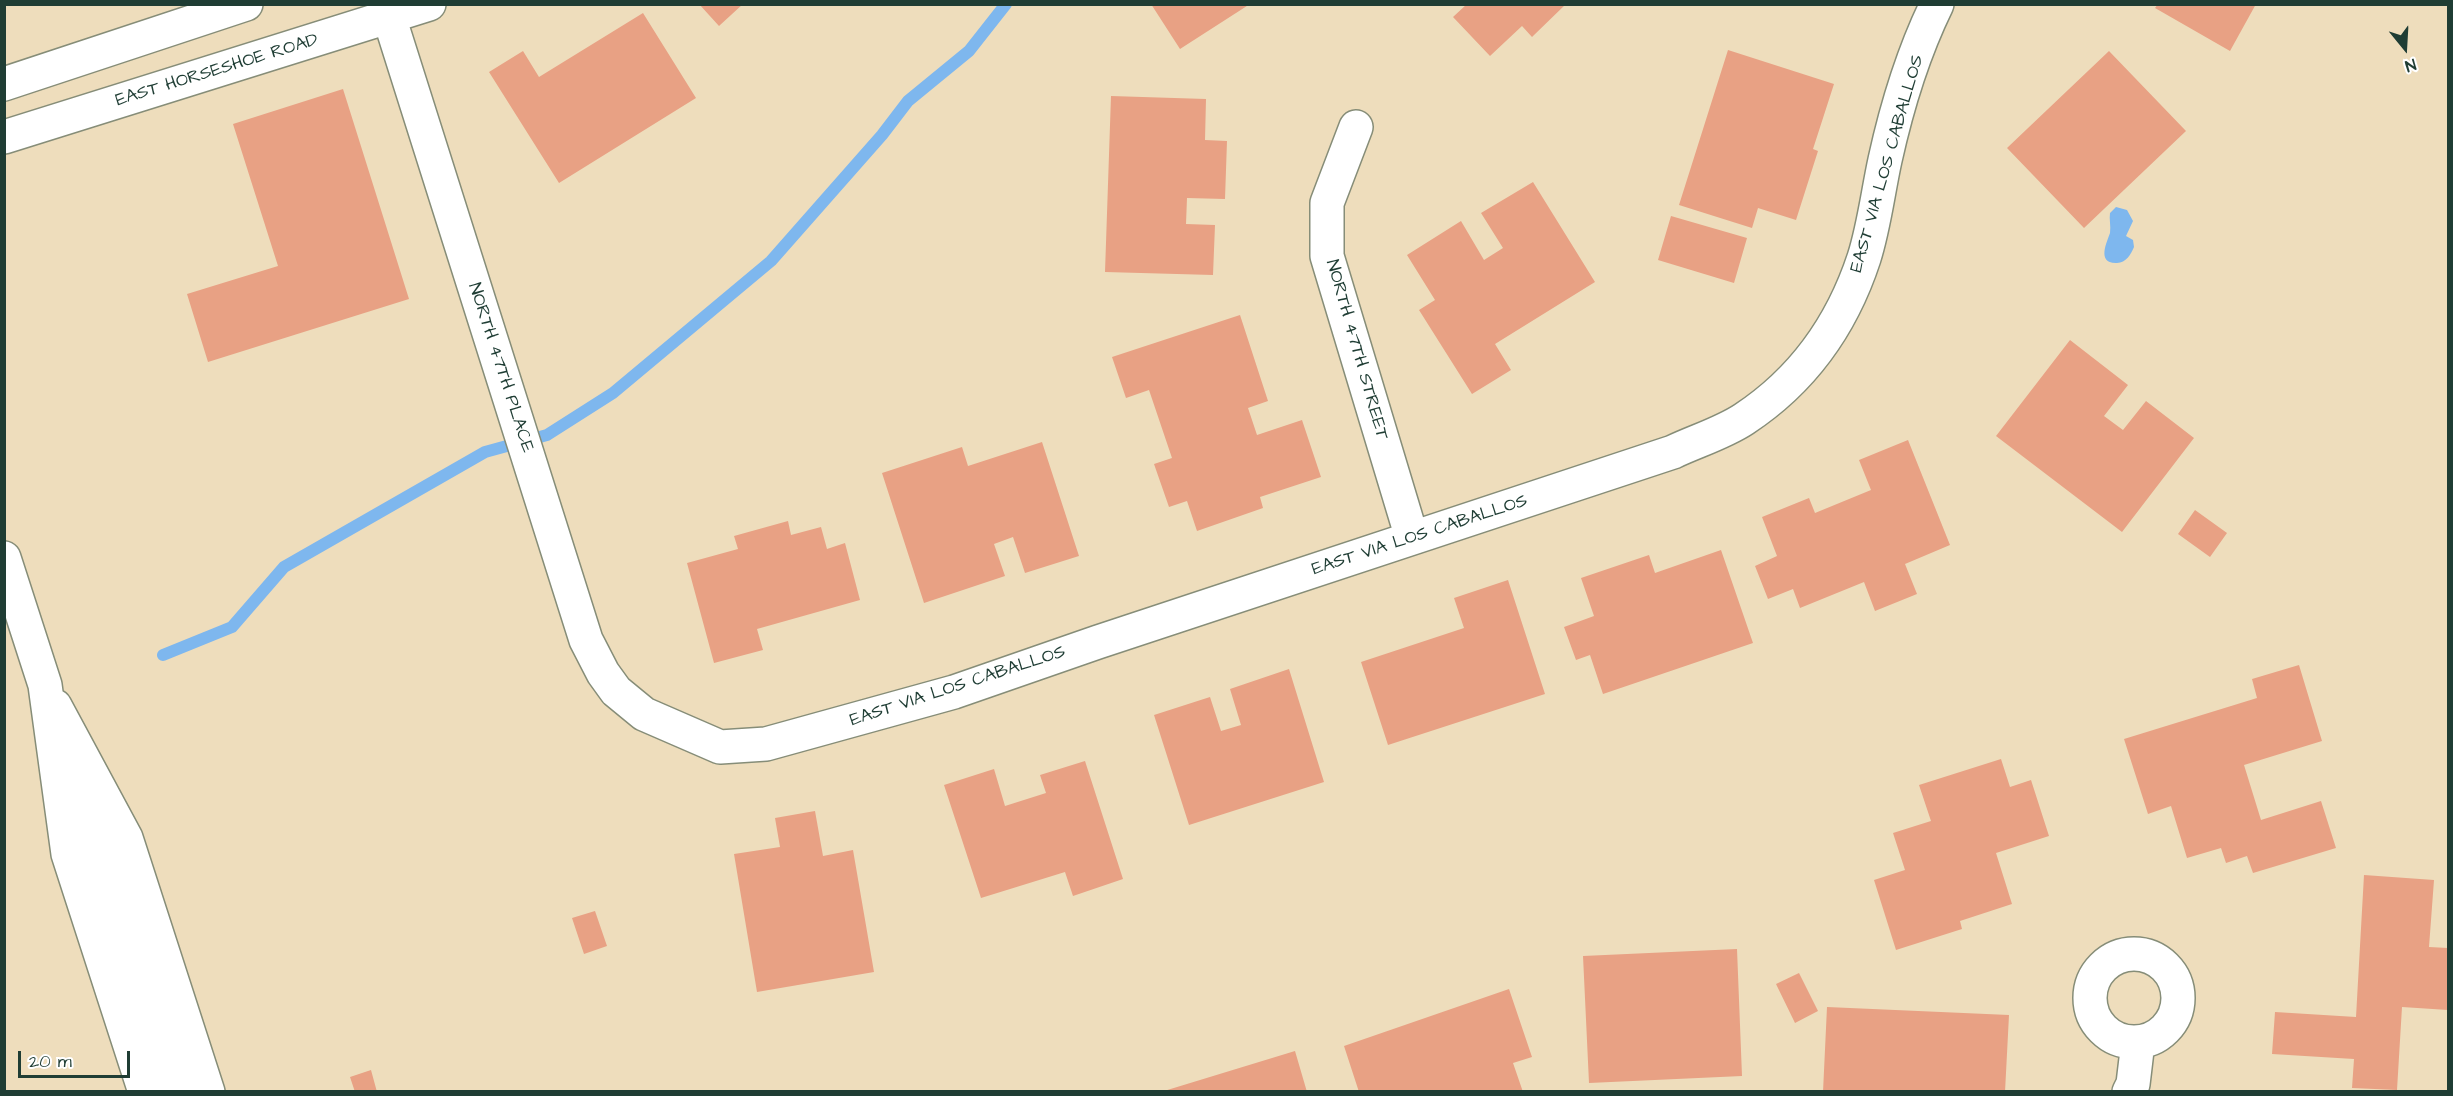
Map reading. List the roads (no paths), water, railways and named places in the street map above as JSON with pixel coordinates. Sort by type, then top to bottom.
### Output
[{"type":"street","points":[[4,84],[246,4]]},
{"type":"street","name":"EAST HORSESHOE ROAD","points":[[4,136],[163,87],[387,11],[429,4]]},
{"type":"street","name":"EAST VIA LOS CABALLOS","points":[[644,714],[720,747],[766,744],[954,692],[1098,642],[1673,452],[1743,420],[1793,381],[1819,350],[1843,312],[1860,268],[1886,157],[1910,76],[1936,4]]},
{"type":"street","name":"NORTH 47TH PLACE","points":[[387,11],[586,640],[595,660],[616,691],[644,714]]},
{"type":"street","points":[[147,37],[163,87]]},
{"type":"street","name":"NORTH 47TH STREET","points":[[1356,127],[1327,203],[1327,256],[1412,538]]},
{"type":"street","points":[[4,558],[176,1092]]},
{"type":"street","points":[[45,686],[68,854],[146,1092]]},
{"type":"street","points":[[45,686],[126,838],[208,1092]]},
{"type":"street","points":[[2129,1092],[2133,1084],[2138,1042]]},
{"type":"water","points":[[2116,207],[2127,210],[2133,221],[2126,236],[2133,240],[2134,247],[2126,260],[2120,263],[2107,260],[2104,252],[2110,233],[2110,213]]},
{"type":"waterway","points":[[163,655],[232,627],[284,567],[485,452],[547,435],[613,393],[771,261],[882,135],[908,101],[969,51],[1006,4]]}]
